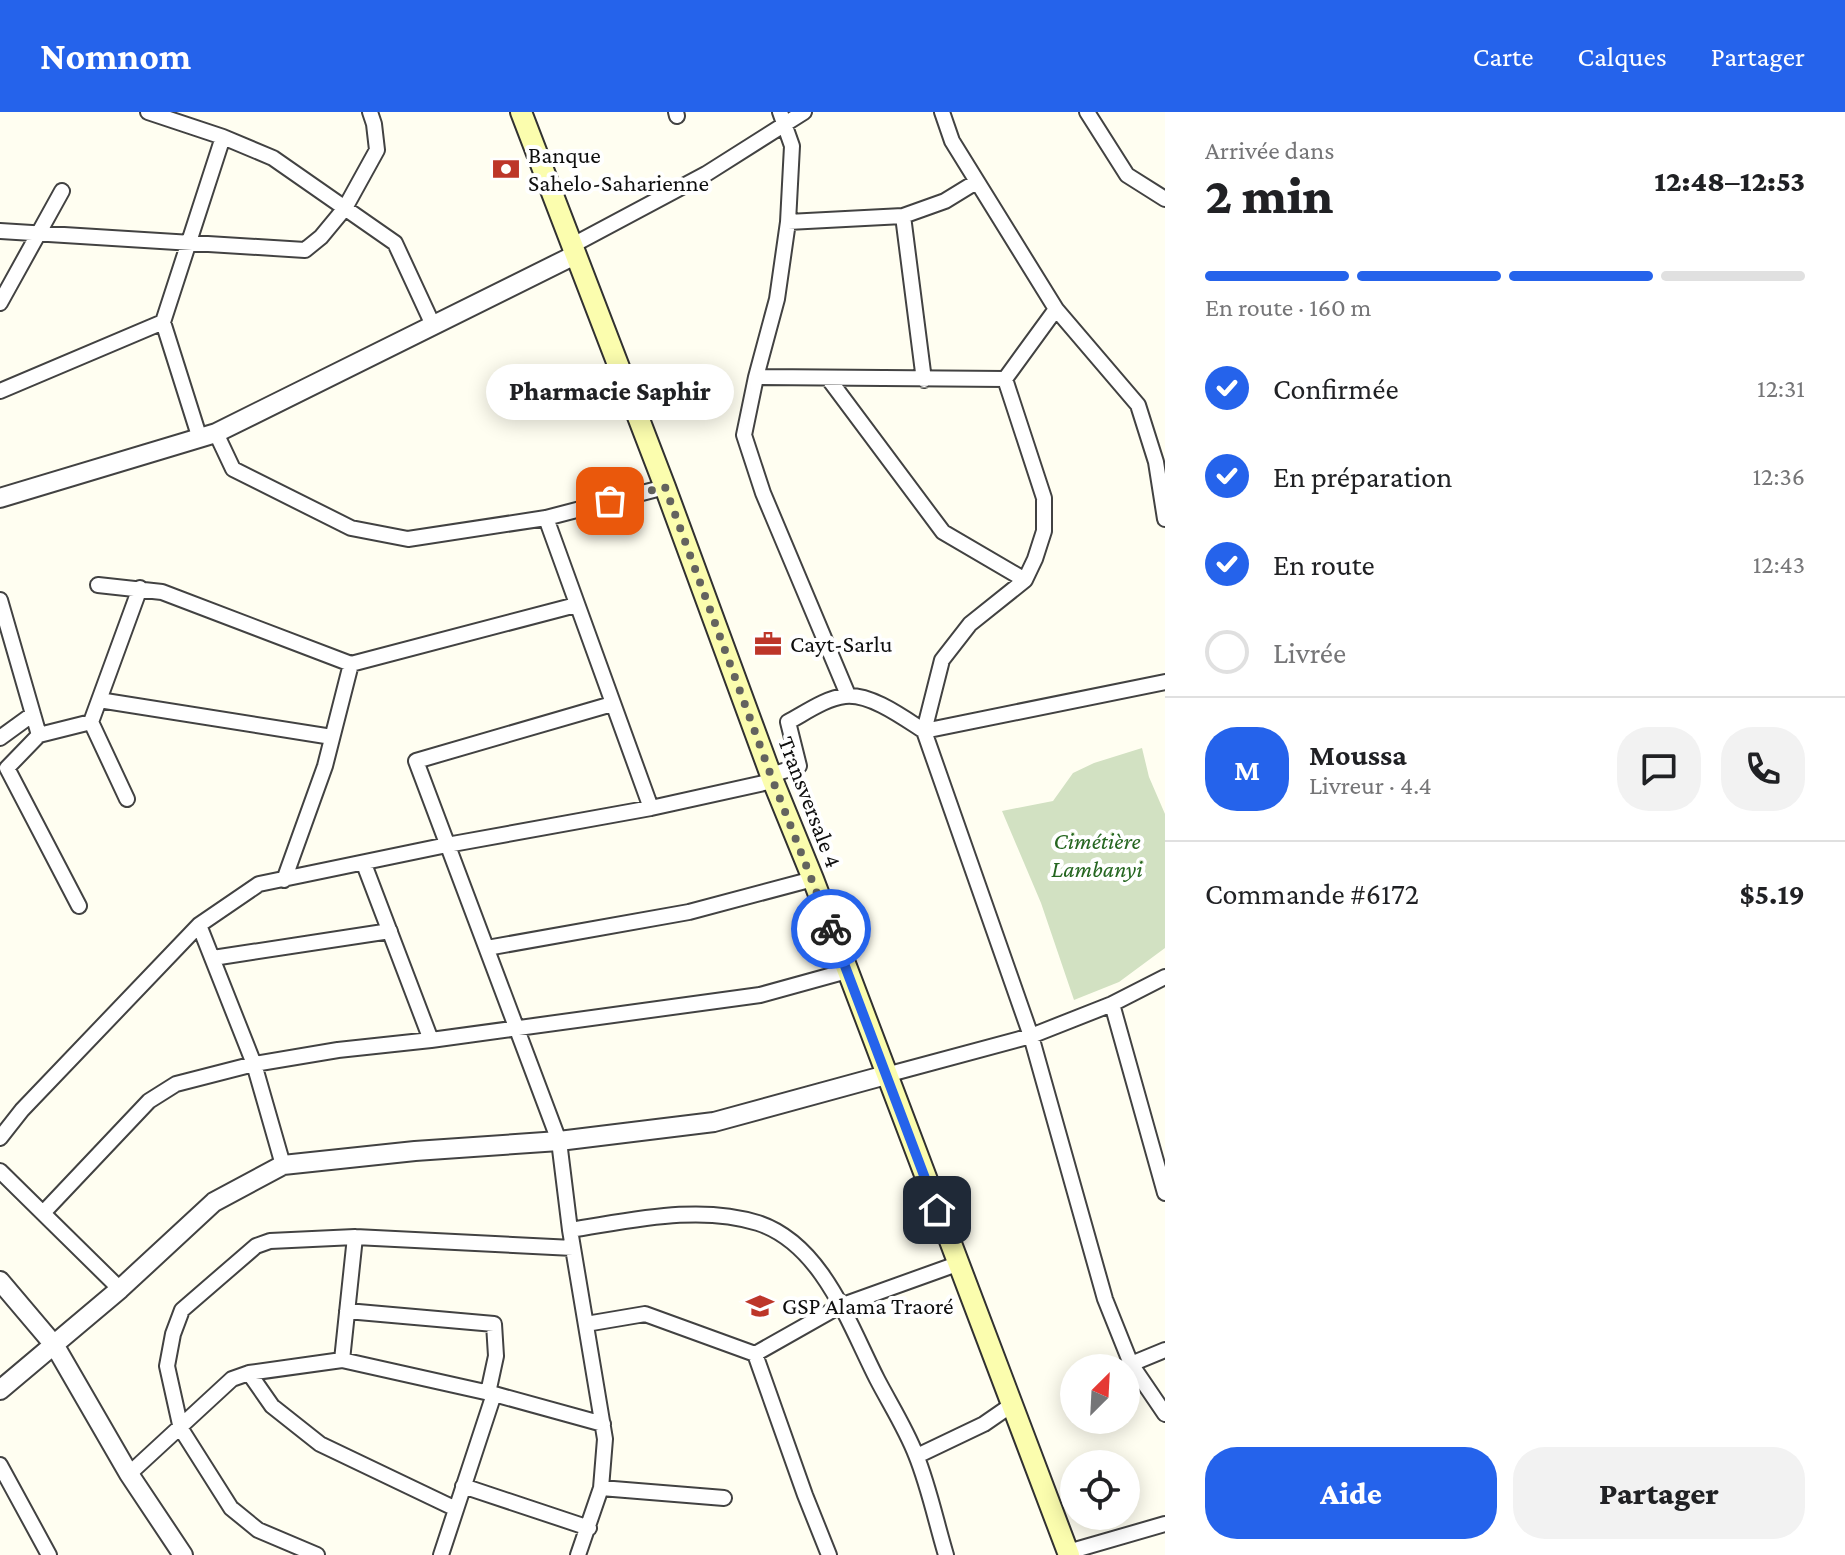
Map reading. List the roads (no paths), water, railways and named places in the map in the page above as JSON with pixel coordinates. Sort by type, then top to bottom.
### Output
[{"type":"main road","name":"Transversale 4","points":[[521,112],[1068,1554]]},
{"type":"street","points":[[0,231],[305,250],[321,237],[345,208],[377,150],[370,112]]},
{"type":"street","points":[[0,498],[208,436],[433,325],[573,251],[706,174],[782,117],[804,112]]},
{"type":"street","points":[[942,112],[952,141],[1056,309],[1138,405],[1160,457],[1165,519]]},
{"type":"street","points":[[1087,112],[1127,175],[1165,199]]},
{"type":"street","points":[[152,113],[273,158],[395,243],[433,325]]},
{"type":"street","points":[[782,117],[792,146],[788,222],[777,299],[744,435],[763,493],[848,695]]},
{"type":"street","points":[[223,137],[163,322],[208,436],[233,469],[351,528],[408,539],[546,518],[665,487]]},
{"type":"street","points":[[788,222],[903,216],[945,201],[976,182]]},
{"type":"street","points":[[0,303],[62,191]]},
{"type":"street","points":[[903,216],[924,380]]},
{"type":"street","points":[[1005,379],[1056,309]]},
{"type":"street","points":[[0,391],[163,322]]},
{"type":"street","points":[[756,377],[1005,379]]},
{"type":"street","points":[[828,378],[943,532],[1025,580]]},
{"type":"street","points":[[1005,379],[1044,498],[1044,531],[1025,580],[970,624],[942,660],[924,731],[1031,1036],[1105,1299],[1127,1354]]},
{"type":"street","points":[[546,518],[651,808]]},
{"type":"street","points":[[98,585],[162,592],[351,664],[576,605]]},
{"type":"street","points":[[127,799],[91,722],[140,588]]},
{"type":"street","points":[[0,600],[39,735]]},
{"type":"street","points":[[284,880],[325,766],[351,664]]},
{"type":"street","points":[[0,1138],[22,1110],[199,925],[259,884],[447,845],[651,808],[772,778],[799,766],[788,722],[832,699],[848,695],[888,707],[924,731],[1165,682]]},
{"type":"street","points":[[99,700],[332,737]]},
{"type":"street","points":[[578,1555],[601,1488],[605,1439],[570,1230],[559,1141],[416,761],[612,704]]},
{"type":"street","points":[[0,738],[33,714]]},
{"type":"street","points":[[79,906],[7,768],[39,735],[91,722]]},
{"type":"street","points":[[364,864],[431,1040]]},
{"type":"street","points":[[487,948],[689,912],[813,879]]},
{"type":"street","points":[[199,925],[254,1064],[283,1165]]},
{"type":"street","points":[[213,958],[390,931]]},
{"type":"street","points":[[43,1213],[149,1101],[176,1084],[254,1064],[338,1050],[760,995],[847,971]]},
{"type":"street","points":[[0,1390],[120,1289],[214,1202],[283,1165],[415,1151],[559,1141],[714,1122],[1031,1036],[1112,1004],[1165,977]]},
{"type":"street","points":[[1112,1004],[1165,1193]]},
{"type":"street","points":[[0,1171],[120,1289]]},
{"type":"street","points":[[570,1230],[661,1216],[724,1216],[760,1224],[790,1240],[818,1269],[840,1306],[917,1456],[946,1555]]},
{"type":"street","points":[[317,1555],[258,1530],[231,1508],[181,1429],[167,1366],[173,1334],[182,1310],[256,1246],[270,1241],[355,1237],[573,1248]]},
{"type":"street","points":[[342,1360],[355,1237]]},
{"type":"street","points":[[586,1324],[645,1314],[755,1354],[840,1306],[957,1264]]},
{"type":"street","points":[[0,1281],[55,1346],[129,1474],[183,1555]]},
{"type":"street","points":[[347,1311],[494,1324],[496,1356],[491,1394],[441,1555]]},
{"type":"street","points":[[1140,1360],[1165,1350]]},
{"type":"street","points":[[755,1354],[829,1555]]},
{"type":"street","points":[[129,1474],[232,1379],[249,1373],[342,1360],[491,1394],[603,1424]]},
{"type":"street","points":[[249,1373],[272,1406],[320,1444],[456,1509]]},
{"type":"street","points":[[1140,1377],[1165,1414]]},
{"type":"street","points":[[917,1456],[984,1424],[1013,1404]]},
{"type":"street","points":[[0,1465],[49,1555]]},
{"type":"street","points":[[463,1486],[589,1528]]},
{"type":"street","points":[[601,1488],[724,1498]]},
{"type":"street","points":[[1068,1554],[1165,1524]]},
{"type":"place","name":"Banque Sahelo-Saharienne","points":[[506,169]]},
{"type":"place","name":"Pharmacie Saphir","points":[[610,501]]},
{"type":"place","name":"Cayt-Sarlu","points":[[768,644]]},
{"type":"place","name":"GSP Alama Traoré","points":[[760,1306]]},
{"type":"park label","name":"Cimétière Lambanyi","points":[[1097,855]]}]
